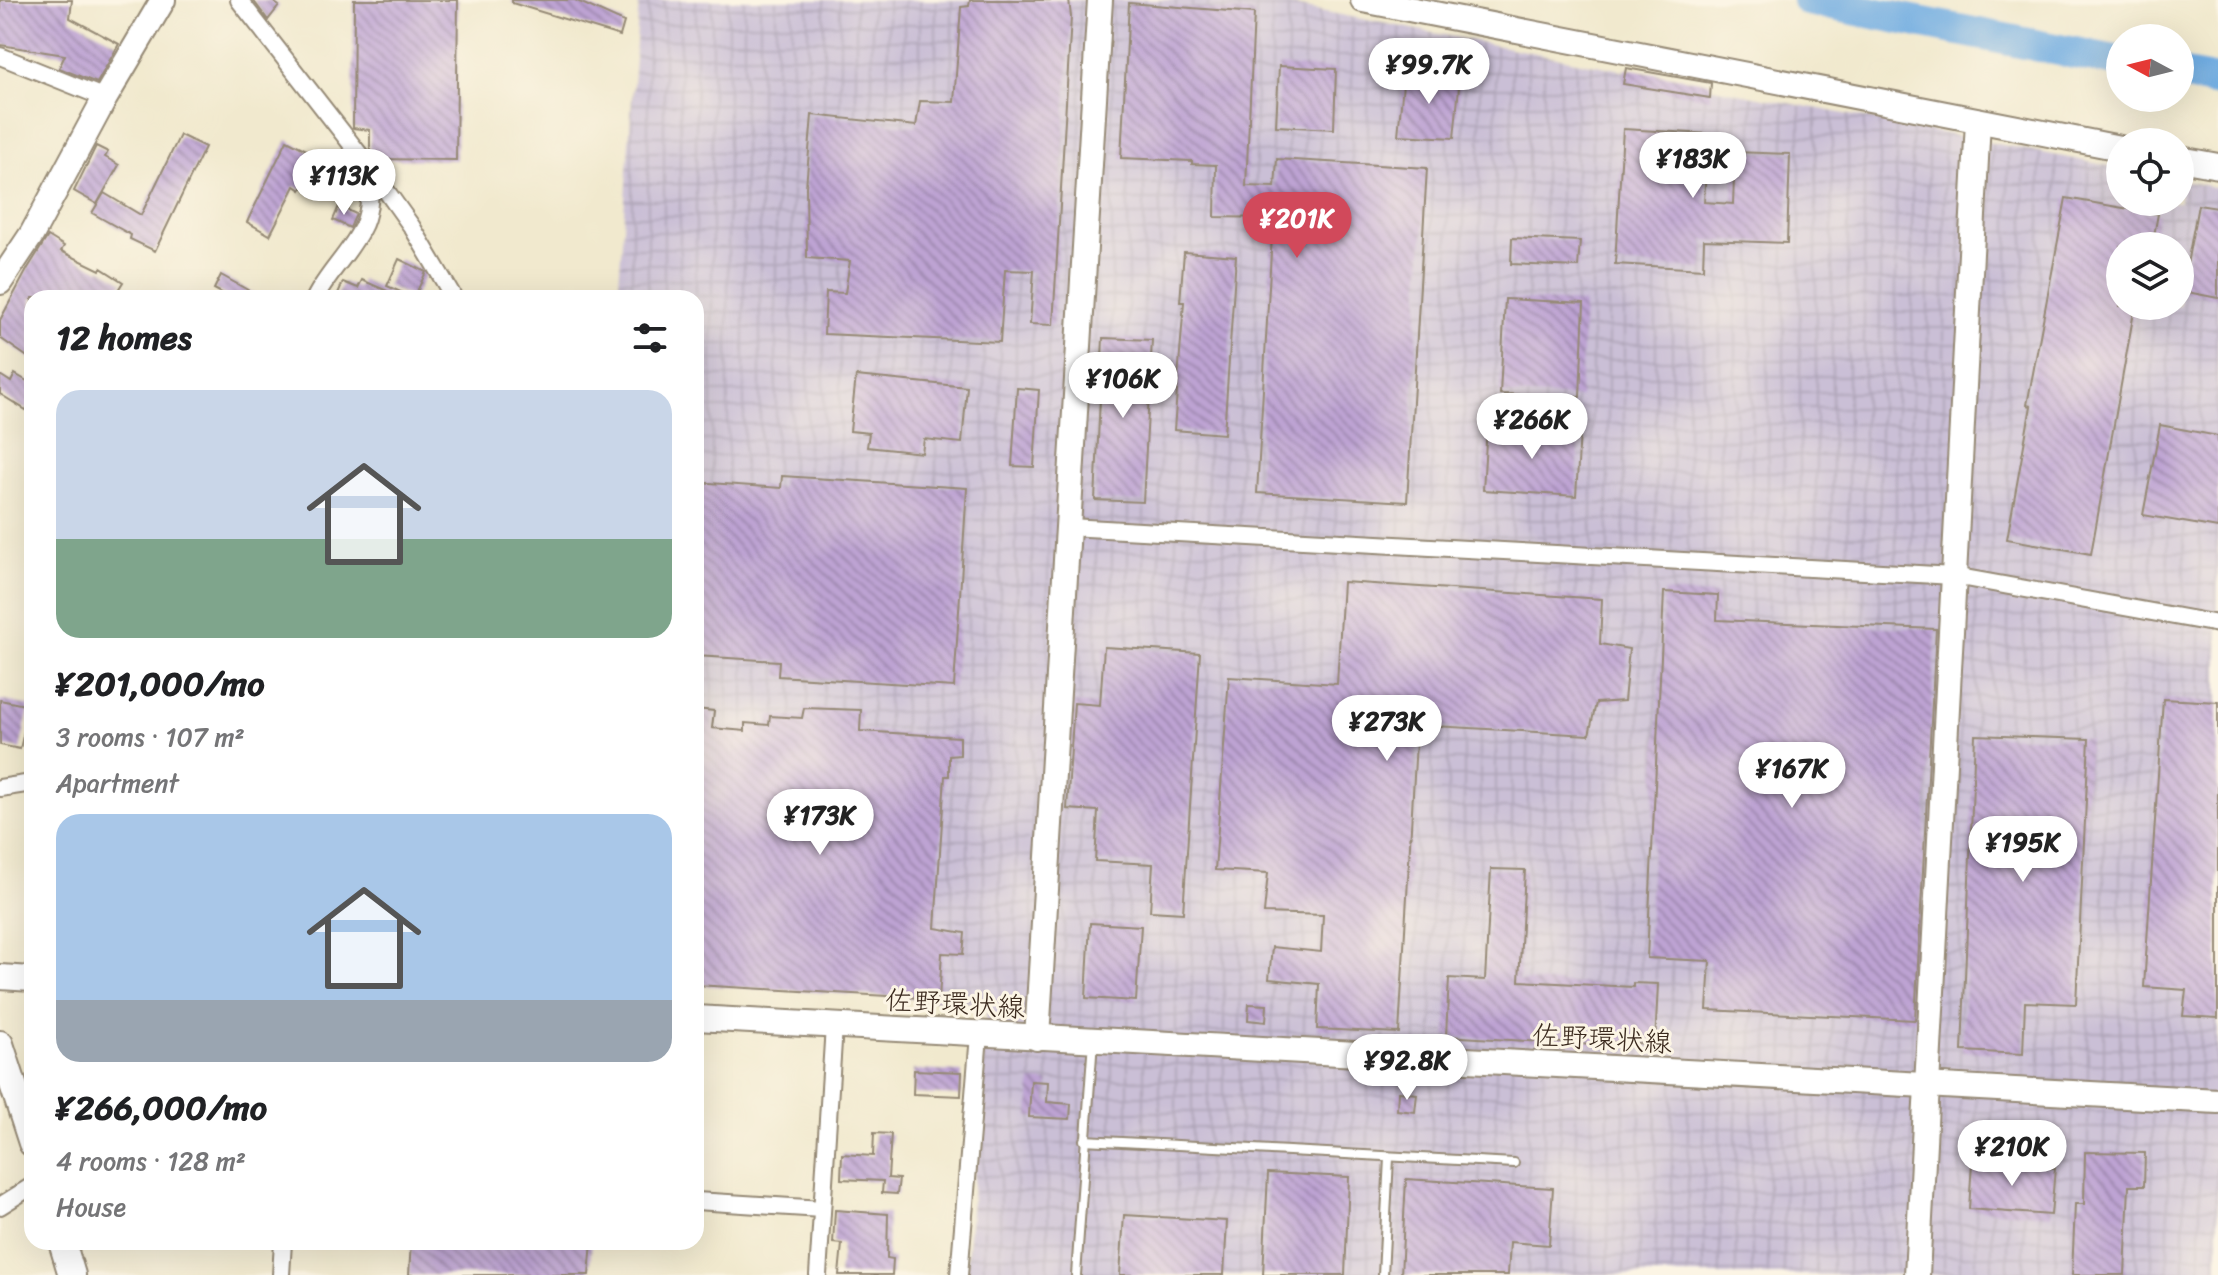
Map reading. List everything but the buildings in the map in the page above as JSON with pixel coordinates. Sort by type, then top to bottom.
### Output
[{"type":"main road","points":[[0,1044],[24,1118]]},
{"type":"main road","points":[[64,1250],[72,1275]]},
{"type":"street","points":[[0,282],[32,234],[105,98],[163,0]]},
{"type":"street","points":[[239,0],[370,168],[412,227],[449,290]]},
{"type":"street","points":[[1037,1038],[1100,0]]},
{"type":"street","points":[[1363,0],[2106,145]]},
{"type":"street","points":[[0,56],[105,98]]},
{"type":"street","points":[[1917,1275],[1978,121]]},
{"type":"street","points":[[2194,162],[2218,166]]},
{"type":"street","points":[[318,290],[364,224],[369,201],[370,168]]},
{"type":"street","points":[[1069,527],[1954,576],[2218,624]]},
{"type":"street","points":[[0,788],[24,784]]},
{"type":"street","points":[[0,977],[24,978]]},
{"type":"street","name":"佐野環状線","points":[[704,1018],[2218,1101]]},
{"type":"street","points":[[818,1275],[834,1026]]},
{"type":"street","points":[[959,1275],[979,1035]]},
{"type":"street","points":[[0,1206],[24,1191]]},
{"type":"street","points":[[704,1202],[822,1209]]},
{"type":"street","points":[[281,1275],[283,1250]]},
{"type":"lane","points":[[1076,1275],[1093,1040]]},
{"type":"lane","points":[[1084,1140],[1514,1163]]},
{"type":"lane","points":[[1383,1275],[1389,1158]]},
{"type":"shaded area","points":[[639,0],[1265,0],[2106,165],[2106,216],[2194,216],[2194,183],[2218,188],[2218,1275],[966,1275],[987,1004],[704,985],[704,290],[619,290]]},
{"type":"waterway","points":[[1808,0],[2106,59]]},
{"type":"waterway","points":[[2194,77],[2218,81]]}]
